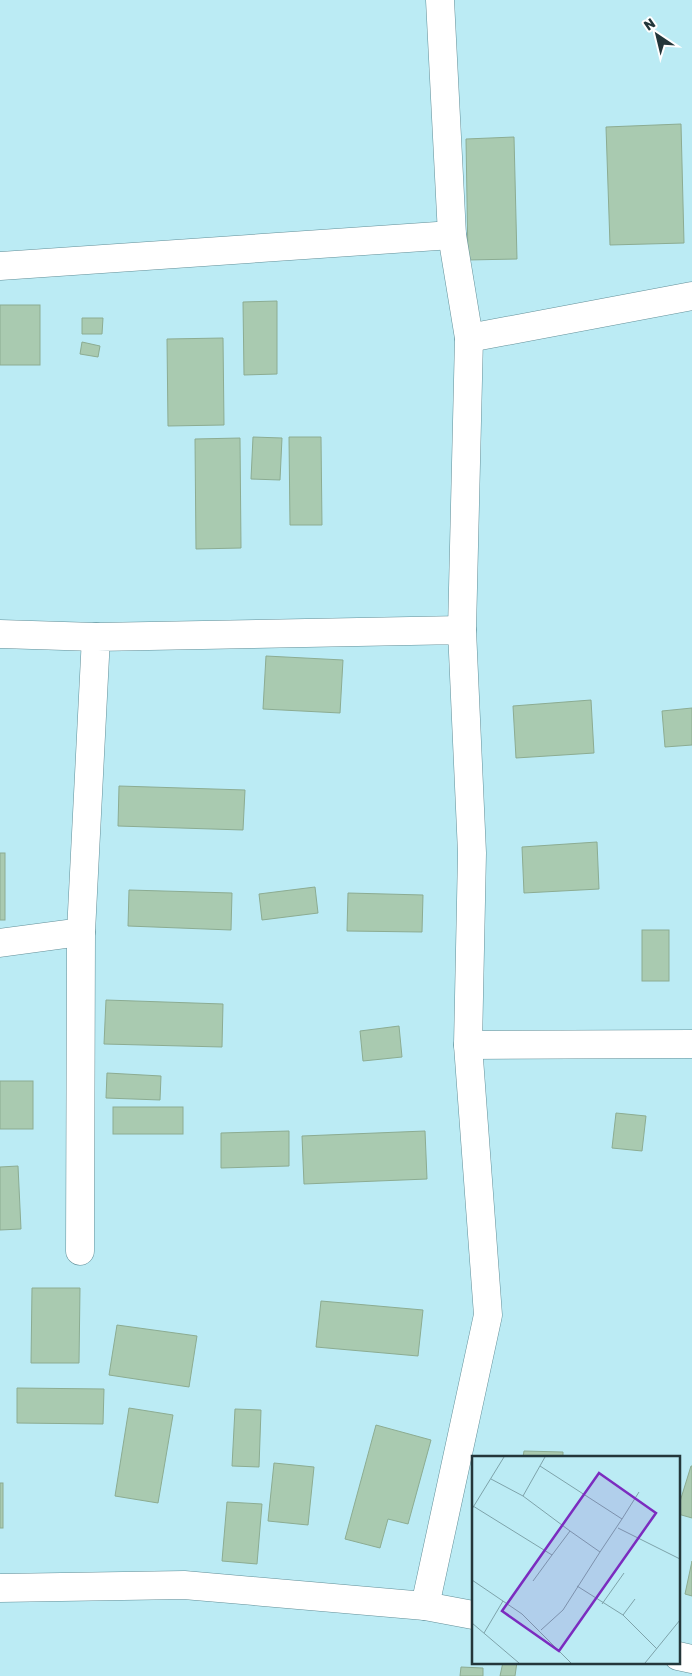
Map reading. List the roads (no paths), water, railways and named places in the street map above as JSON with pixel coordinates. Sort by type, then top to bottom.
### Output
[{"type":"street","points":[[425,1606],[488,1315],[468,1045],[472,853],[462,630],[468,338],[452,235],[440,0]]},
{"type":"street","points":[[0,266],[452,235]]},
{"type":"street","points":[[468,338],[692,296]]},
{"type":"street","points":[[0,634],[96,637],[462,630]]},
{"type":"street","points":[[80,1251],[81,932],[96,637]]},
{"type":"street","points":[[0,943],[81,932]]},
{"type":"street","points":[[468,1045],[692,1044]]},
{"type":"street","points":[[0,1588],[184,1586],[425,1606],[472,1615]]}]
